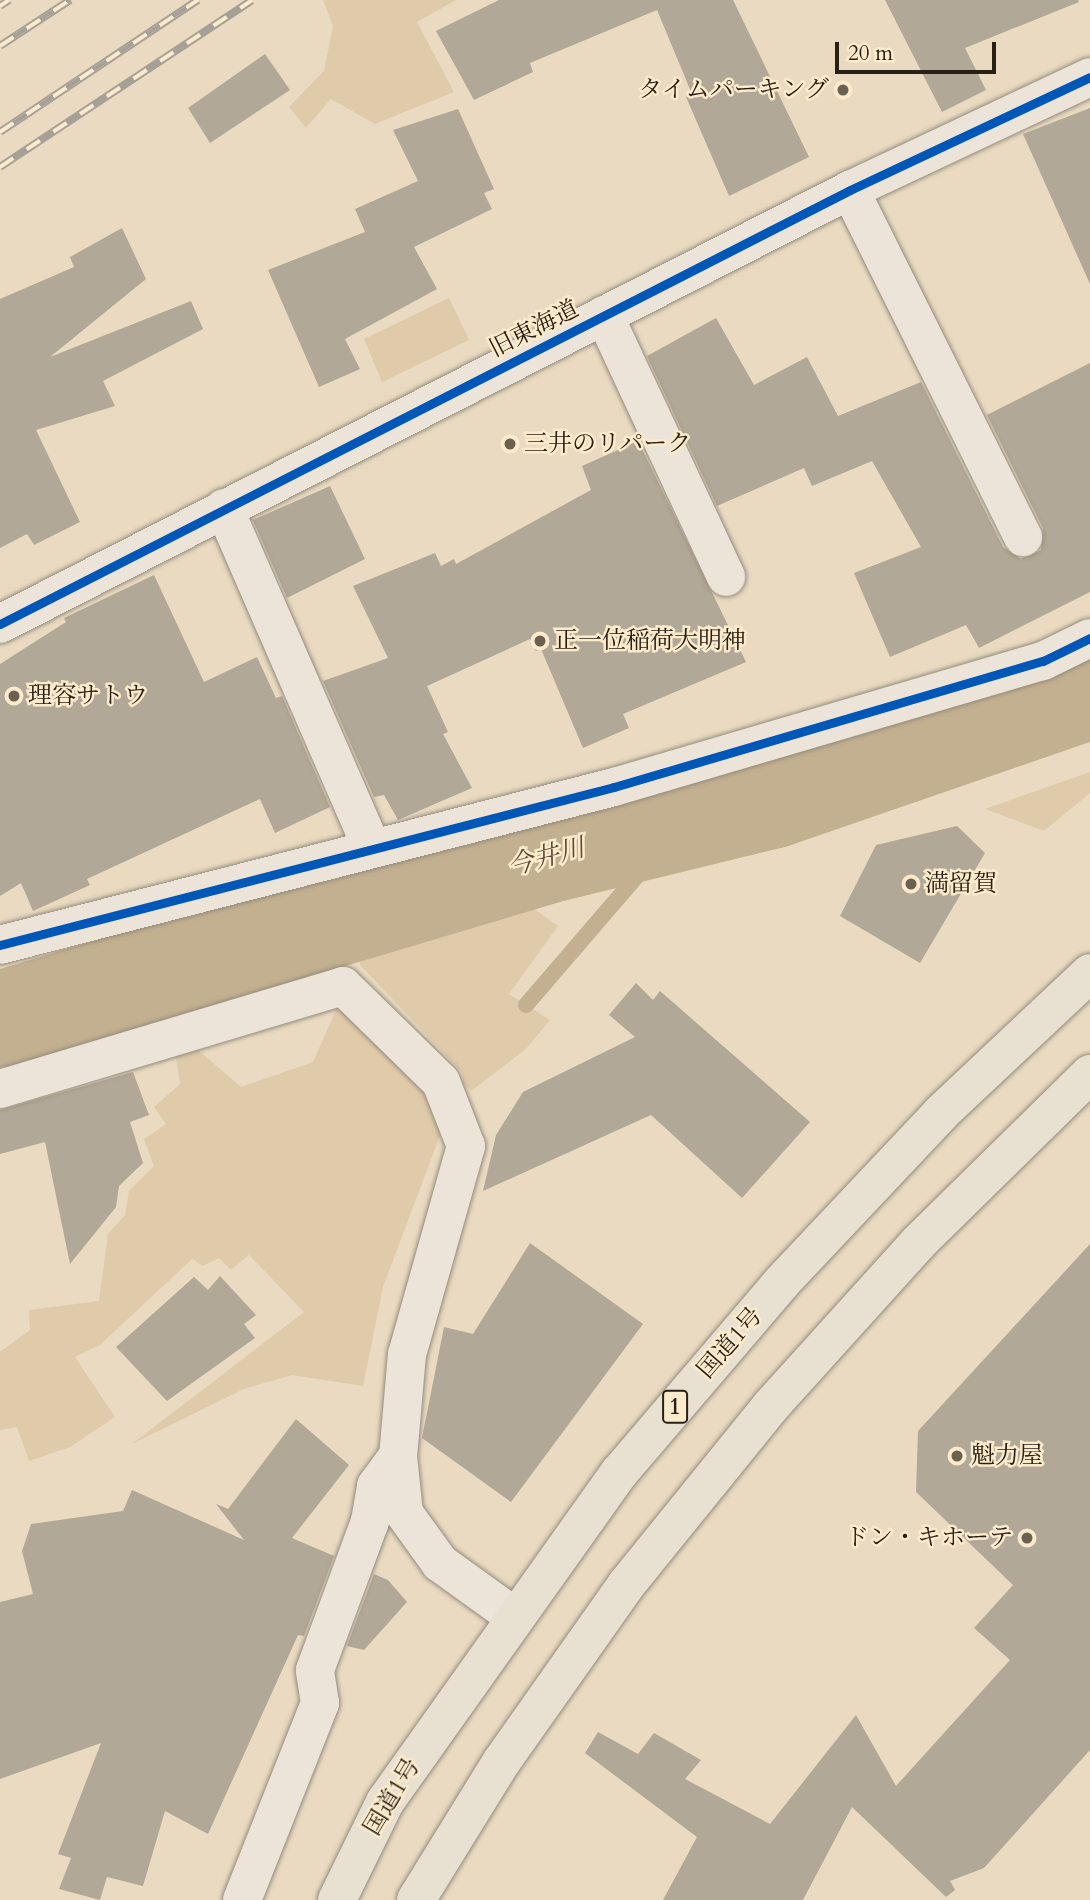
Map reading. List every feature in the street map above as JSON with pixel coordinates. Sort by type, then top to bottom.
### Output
[{"type":"highway","name":"国道1号","points":[[337,1900],[385,1802],[619,1474],[782,1282],[941,1113],[1090,973]]},
{"type":"highway","points":[[416,1900],[502,1761],[626,1585],[761,1417],[918,1243],[1090,1074]]},
{"type":"street","name":"旧東海道","points":[[0,624],[850,190],[1090,77]]},
{"type":"street","points":[[850,190],[1023,537]]},
{"type":"street","points":[[604,315],[726,577]]},
{"type":"street","points":[[224,508],[371,846]]},
{"type":"street","points":[[0,944],[371,846],[614,787],[1043,661],[1090,638]]},
{"type":"street","points":[[0,1089],[343,986],[441,1082],[466,1146],[407,1354],[398,1456],[404,1513],[440,1563],[515,1617]]},
{"type":"street","points":[[242,1900],[320,1703],[315,1670],[354,1554],[369,1521],[376,1486],[398,1456]]},
{"type":"shaded area","points":[[323,0],[456,0],[417,22],[454,92],[375,124],[331,99],[306,128],[289,107],[324,71],[333,26]]},
{"type":"shaded area","points":[[449,298],[469,340],[382,382],[364,339]]},
{"type":"shaded area","points":[[1090,772],[1090,793],[1044,831],[985,809]]},
{"type":"shaded area","points":[[526,903],[558,926],[509,994],[550,1020],[526,1049],[471,1091],[463,1083],[463,1073],[360,965],[360,954]]},
{"type":"shaded area","points":[[336,1010],[348,1012],[430,1092],[442,1130],[383,1287],[363,1386],[292,1375],[244,1389],[132,1444],[304,1312],[249,1255],[231,1270],[219,1258],[203,1266],[192,1259],[100,1345],[75,1357],[115,1417],[70,1447],[29,1461],[17,1427],[0,1430],[0,1352],[30,1330],[29,1310],[99,1301],[108,1234],[125,1215],[129,1191],[154,1166],[144,1139],[166,1124],[154,1107],[180,1084],[175,1052],[196,1048],[241,1087],[313,1062]]},
{"type":"building","points":[[499,0],[733,0],[809,157],[729,196],[686,97],[692,94],[657,10],[530,63],[533,72],[474,100],[436,31]]},
{"type":"building","points":[[885,0],[1079,2],[965,48],[986,90],[942,112]]},
{"type":"building","points":[[265,54],[290,90],[210,143],[188,108]]},
{"type":"building","points":[[1090,108],[1090,284],[1023,134]]},
{"type":"building","points":[[458,109],[494,189],[484,193],[492,209],[414,247],[437,289],[345,339],[360,369],[319,387],[268,270],[365,232],[355,209],[418,181],[393,130]]},
{"type":"building","points":[[122,228],[146,279],[50,357],[191,301],[203,329],[103,381],[115,406],[36,430],[80,522],[34,545],[27,534],[0,548],[0,299],[74,267],[70,257]]},
{"type":"building","points":[[716,318],[754,385],[807,357],[838,416],[921,382],[1003,547],[1021,559],[1041,550],[1043,528],[987,415],[1090,363],[1090,592],[979,648],[966,625],[890,657],[854,573],[921,547],[872,461],[812,486],[804,468],[717,506],[647,356]]},
{"type":"building","points":[[638,441],[746,662],[623,714],[629,728],[583,748],[541,649],[536,651],[530,639],[427,686],[448,732],[443,734],[472,788],[398,820],[384,795],[374,797],[323,681],[388,658],[353,586],[435,553],[441,566],[454,559],[456,564],[591,490],[582,466]]},
{"type":"building","points":[[330,486],[365,559],[287,598],[253,520]]},
{"type":"building","points":[[154,575],[204,682],[257,657],[276,698],[282,696],[330,807],[275,833],[260,799],[87,879],[90,885],[33,911],[21,883],[0,896],[0,664],[66,622],[64,618]]},
{"type":"building","name":"満留賀","points":[[957,826],[985,853],[920,963],[840,916],[876,845]]},
{"type":"building","points":[[636,983],[653,1000],[660,991],[810,1122],[742,1198],[651,1115],[483,1191],[496,1135],[523,1092],[635,1037],[609,1015]]},
{"type":"building","points":[[133,1072],[149,1115],[130,1122],[143,1163],[119,1186],[116,1207],[70,1264],[45,1142],[0,1154],[0,1110]]},
{"type":"building","points":[[530,1243],[643,1324],[511,1502],[422,1438],[444,1327],[473,1334]]},
{"type":"building","name":"ドン・キホーテ","points":[[1090,1244],[1090,1750],[984,1868],[950,1881],[955,1890],[946,1897],[852,1807],[803,1900],[663,1900],[697,1837],[585,1753],[598,1732],[638,1754],[654,1733],[701,1760],[685,1779],[770,1824],[856,1715],[896,1786],[1010,1660],[974,1628],[1013,1585],[916,1492],[918,1431]]},
{"type":"building","points":[[220,1276],[256,1315],[244,1324],[255,1338],[167,1401],[116,1347],[194,1277],[208,1290]]},
{"type":"building","points":[[296,1419],[349,1465],[292,1538],[334,1556],[304,1636],[298,1635],[208,1834],[165,1811],[143,1886],[107,1877],[100,1900],[59,1889],[71,1858],[58,1854],[101,1743],[0,1779],[0,1602],[33,1594],[22,1551],[31,1524],[123,1511],[132,1490],[244,1540],[216,1504],[228,1509]]},
{"type":"building","points":[[374,1574],[388,1580],[407,1602],[364,1650],[347,1646]]},
{"type":"waterway","name":"今井川","points":[[0,1019],[553,854],[774,800],[1090,691]]},
{"type":"waterway","points":[[526,1005],[684,821]]},
{"type":"railway","points":[[0,6],[9,0]]},
{"type":"railway","points":[[0,46],[70,0]]},
{"type":"railway","points":[[0,132],[198,0]]},
{"type":"railway","points":[[0,167],[252,0]]},
{"type":"cycle path","points":[[0,624],[850,190],[1090,77]]},
{"type":"cycle path","points":[[0,945],[614,787],[1043,661],[1090,638]]},
{"type":"place","name":"タイムパーキング","points":[[843,90]]},
{"type":"place","name":"三井のリパーク","points":[[510,444]]},
{"type":"place","name":"正一位稲荷大明神","points":[[540,641]]},
{"type":"place","name":"理容サトウ","points":[[14,696]]},
{"type":"place","name":"満留賀","points":[[911,884]]},
{"type":"place","name":"魁力屋","points":[[957,1456]]},
{"type":"place","name":"ドン・キホーテ","points":[[1027,1538]]}]
